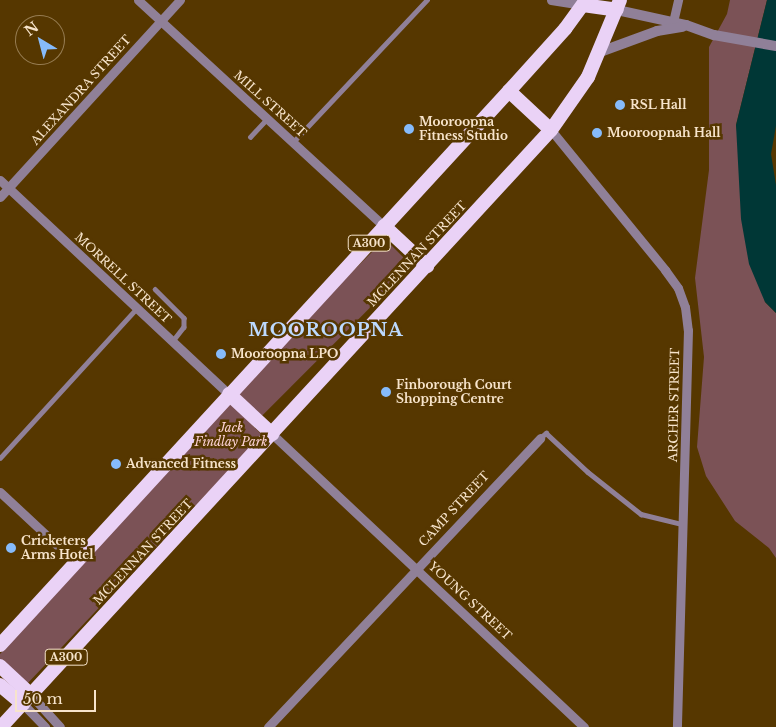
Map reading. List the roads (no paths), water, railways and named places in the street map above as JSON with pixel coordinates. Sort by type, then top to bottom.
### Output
[{"type":"highway","points":[[584,3],[618,5]]},
{"type":"highway","name":"A300","points":[[0,645],[509,92],[584,3]]},
{"type":"highway","name":"MCLENNAN STREET","points":[[1,727],[551,130],[572,104],[600,52],[618,5]]},
{"type":"highway","points":[[509,92],[551,130]]},
{"type":"highway","points":[[384,226],[427,266]]},
{"type":"highway","points":[[229,394],[272,434]]},
{"type":"highway","points":[[0,666],[27,699]]},
{"type":"highway","points":[[0,685],[27,699]]},
{"type":"street","name":"MILL STREET","points":[[138,0],[384,226]]},
{"type":"street","name":"ALEXANDRA STREET","points":[[0,197],[180,0]]},
{"type":"street","points":[[551,0],[584,3]]},
{"type":"street","points":[[674,22],[678,0]]},
{"type":"street","points":[[618,5],[716,36],[776,46]]},
{"type":"street","points":[[600,52],[657,31],[692,27]]},
{"type":"street","name":"ARCHER STREET","points":[[551,130],[666,270],[685,306],[688,330],[677,727]]},
{"type":"street","name":"MORRELL STREET","points":[[0,180],[229,394]]},
{"type":"street","name":"YOUNG STREET","points":[[272,434],[584,727]]},
{"type":"street","name":"CAMP STREET","points":[[268,727],[540,438]]},
{"type":"street","points":[[0,492],[75,562]]},
{"type":"street","points":[[27,699],[45,727]]},
{"type":"street","points":[[27,699],[60,727]]},
{"type":"lane","points":[[293,142],[427,0]]},
{"type":"lane","points":[[250,137],[267,119]]},
{"type":"lane","points":[[155,289],[184,318],[184,327],[173,341]]},
{"type":"lane","points":[[0,458],[137,308]]},
{"type":"lane","name":"CAMP STREET","points":[[540,438],[546,433],[588,472],[641,514],[683,524]]},
{"type":"water","points":[[767,0],[776,0],[776,126],[771,154],[776,185],[776,313],[765,302],[749,264],[741,219],[736,125]]},
{"type":"place","name":"RSL Hall","points":[[620,105]]},
{"type":"place","name":"Mooroopna Fitness Studio","points":[[409,129]]},
{"type":"place","name":"Mooroopnah Hall","points":[[597,133]]},
{"type":"place","name":"Mooroopna LPO","points":[[221,354]]},
{"type":"place","name":"Finborough Court Shopping Centre","points":[[386,392]]},
{"type":"place","name":"Advanced Fitness","points":[[116,464]]},
{"type":"place","name":"Cricketers Arms Hotel","points":[[11,548]]},
{"type":"district","name":"MOOROOPNA","points":[[326,330]]},
{"type":"park label","name":"Jack Findlay Park","points":[[231,435]]}]
